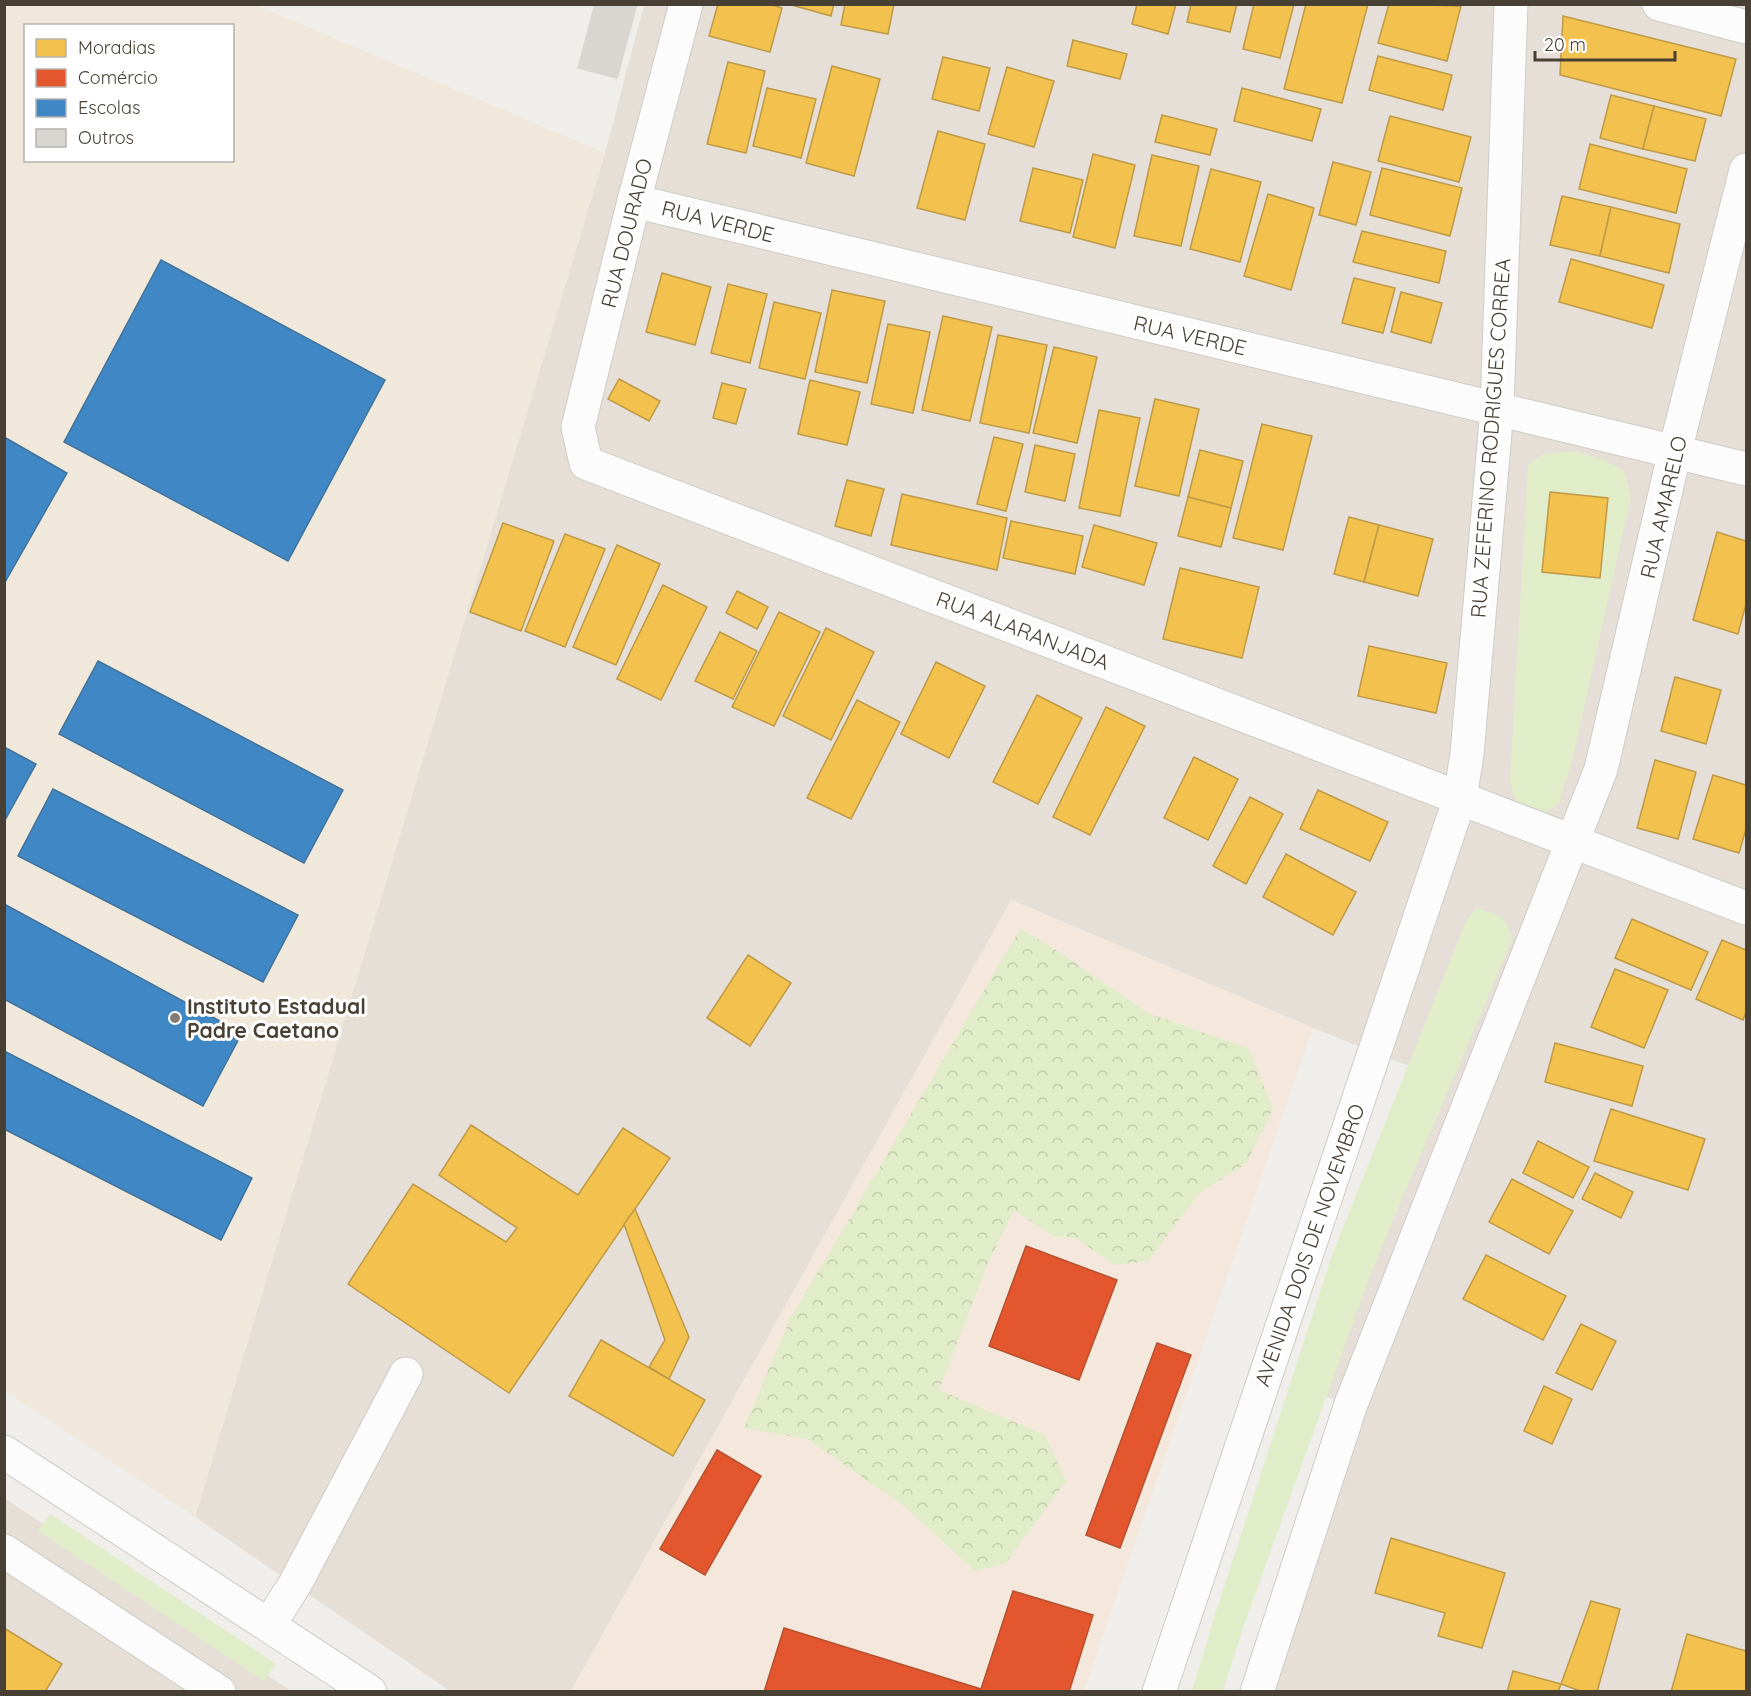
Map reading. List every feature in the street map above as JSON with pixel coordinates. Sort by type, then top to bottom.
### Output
[{"type":"street","name":"RUA DOURADO","points":[[586,463],[578,427],[686,4]]},
{"type":"street","name":"RUA ZEFERINO RODRIGUES CORREA","points":[[1460,798],[1467,754],[1497,409],[1511,4]]},
{"type":"street","points":[[1659,4],[1746,27]]},
{"type":"street","name":"RUA AMARELO","points":[[1571,841],[1601,769],[1675,452],[1746,170]]},
{"type":"street","name":"RUA VERDE","points":[[634,201],[1746,469]]},
{"type":"street","name":"RUA ALARANJADA","points":[[586,463],[1571,841]]},
{"type":"street","name":"AVENIDA DOIS DE NOVEMBRO","points":[[1159,1692],[1460,798]]},
{"type":"street","points":[[1257,1692],[1351,1404],[1571,841],[1746,908]]},
{"type":"street","points":[[269,1625],[295,1584],[406,1374]]},
{"type":"street","points":[[6,1457],[269,1625],[332,1682],[370,1692]]},
{"type":"street","points":[[4,1551],[219,1692]]},
{"type":"shaded area","name":"Instituto Estadual Padre Caetano","points":[[4,5],[256,5],[605,153],[195,1517],[5,1391]]},
{"type":"shaded area","points":[[644,5],[1746,5],[1746,1691],[1257,1691],[1350,1404],[1303,1390],[1424,1072],[1313,1028],[1011,900],[571,1691],[450,1691],[195,1517],[605,153]]},
{"type":"shaded area","points":[[1011,900],[1313,1028],[1084,1691],[571,1692]]},
{"type":"shaded area","points":[[4,1498],[51,1529],[291,1691],[5,1691]]},
{"type":"green space","points":[[1573,451],[1601,459],[1624,471],[1631,496],[1573,757],[1559,803],[1541,816],[1518,807],[1510,781],[1528,466],[1541,455]]},
{"type":"green space","points":[[1476,908],[1501,917],[1508,926],[1512,940],[1372,1270],[1243,1628],[1223,1691],[1192,1691],[1332,1255],[1466,921]]},
{"type":"green space","points":[[1020,929],[1049,945],[1148,1013],[1248,1048],[1273,1109],[1246,1164],[1200,1192],[1148,1261],[1114,1265],[1076,1238],[1053,1236],[1014,1210],[987,1265],[939,1390],[1045,1435],[1066,1481],[1005,1564],[975,1571],[904,1506],[807,1439],[744,1428],[789,1321]]},
{"type":"green space","points":[[50,1514],[276,1664],[264,1681],[38,1531]]},
{"type":"building: Moradias","points":[[718,4],[770,4],[782,8],[770,52],[709,36]]},
{"type":"building: Moradias","points":[[788,4],[834,4],[831,16]]},
{"type":"building: Moradias","points":[[845,4],[894,4],[888,34],[841,25]]},
{"type":"building: Moradias","points":[[1137,4],[1176,4],[1168,34],[1132,24]]},
{"type":"building: Moradias","points":[[1191,4],[1237,4],[1230,32],[1187,22]]},
{"type":"building: Moradias","points":[[1254,4],[1294,4],[1280,58],[1243,49]]},
{"type":"building: Moradias","points":[[1306,4],[1368,4],[1342,103],[1284,89]]},
{"type":"building: Moradias","points":[[1389,4],[1461,6],[1447,61],[1378,43]]},
{"type":"building: Moradias","points":[[1563,16],[1736,59],[1721,116],[1560,75]]},
{"type":"building: Moradias","points":[[1073,40],[1127,54],[1120,79],[1067,66]]},
{"type":"building: Moradias","points":[[1378,56],[1452,75],[1443,110],[1369,90]]},
{"type":"building: Moradias","points":[[943,57],[990,68],[979,111],[932,99]]},
{"type":"building: Moradias","points":[[728,62],[765,71],[746,153],[707,144]]},
{"type":"building: Moradias","points":[[832,66],[880,79],[854,176],[806,163]]},
{"type":"building: Moradias","points":[[1007,67],[1054,81],[1034,147],[988,134]]},
{"type":"building: Moradias","points":[[767,88],[816,99],[801,158],[753,146]]},
{"type":"building: Moradias","points":[[1242,88],[1321,109],[1312,141],[1234,121]]},
{"type":"building: Moradias","points":[[1611,95],[1654,106],[1643,149],[1600,138]]},
{"type":"building: Moradias","points":[[1654,106],[1706,119],[1695,161],[1643,149]]},
{"type":"building: Moradias","points":[[1162,115],[1217,129],[1210,155],[1155,142]]},
{"type":"building: Moradias","points":[[1390,116],[1471,137],[1459,182],[1378,161]]},
{"type":"building: Moradias","points":[[938,131],[985,144],[965,220],[917,208]]},
{"type":"building: Moradias","points":[[1590,144],[1687,169],[1676,213],[1579,189]]},
{"type":"building: Moradias","points":[[1093,154],[1135,165],[1115,248],[1073,237]]},
{"type":"building: Moradias","points":[[1152,155],[1199,166],[1181,246],[1134,236]]},
{"type":"building: Moradias","points":[[1333,162],[1371,172],[1356,225],[1319,215]]},
{"type":"building: Moradias","points":[[1033,168],[1083,180],[1070,233],[1020,221]]},
{"type":"building: Moradias","points":[[1382,168],[1462,188],[1450,236],[1370,215]]},
{"type":"building: Moradias","points":[[1211,169],[1261,182],[1240,262],[1190,249]]},
{"type":"building: Moradias","points":[[1268,194],[1314,208],[1291,290],[1244,276]]},
{"type":"building: Moradias","points":[[1562,196],[1611,207],[1600,256],[1550,245]]},
{"type":"building: Moradias","points":[[1611,207],[1680,224],[1669,273],[1600,256]]},
{"type":"building: Moradias","points":[[1362,231],[1446,251],[1439,283],[1353,262]]},
{"type":"building: Moradias","points":[[1571,259],[1664,285],[1652,328],[1559,302]]},
{"type":"building: Moradias","points":[[662,273],[711,287],[695,345],[646,332]]},
{"type":"building: Moradias","points":[[1354,278],[1395,288],[1383,333],[1342,323]]},
{"type":"building: Moradias","points":[[728,284],[767,294],[750,363],[711,353]]},
{"type":"building: Moradias","points":[[832,290],[885,301],[867,383],[815,372]]},
{"type":"building: Moradias","points":[[1401,292],[1442,303],[1431,343],[1391,332]]},
{"type":"building: Moradias","points":[[774,302],[821,313],[805,379],[759,368]]},
{"type":"building: Moradias","points":[[943,316],[992,327],[970,421],[922,410]]},
{"type":"building: Moradias","points":[[888,324],[930,332],[913,413],[871,404]]},
{"type":"building: Moradias","points":[[998,335],[1047,345],[1029,433],[980,423]]},
{"type":"building: Moradias","points":[[1054,347],[1097,357],[1077,443],[1033,433]]},
{"type":"building: Moradias","points":[[619,379],[660,401],[649,421],[608,399]]},
{"type":"building: Moradias","points":[[810,380],[860,392],[847,445],[798,434]]},
{"type":"building: Moradias","points":[[722,383],[746,389],[736,424],[713,418]]},
{"type":"building: Moradias","points":[[1155,399],[1199,409],[1179,496],[1135,486]]},
{"type":"building: Moradias","points":[[1099,410],[1140,418],[1120,516],[1079,508]]},
{"type":"building: Moradias","points":[[1262,424],[1312,436],[1283,550],[1233,538]]},
{"type":"building: Moradias","points":[[994,437],[1023,444],[1006,511],[977,504]]},
{"type":"building: Moradias","points":[[1035,445],[1075,454],[1065,501],[1025,492]]},
{"type":"building: Moradias","points":[[1200,450],[1243,461],[1231,508],[1188,497]]},
{"type":"building: Moradias","points":[[847,480],[884,489],[871,536],[835,526]]},
{"type":"building: Moradias","points":[[1550,492],[1608,498],[1600,578],[1542,572]]},
{"type":"building: Moradias","points":[[902,494],[1007,518],[997,570],[891,545]]},
{"type":"building: Moradias","points":[[1188,497],[1231,508],[1221,547],[1178,536]]},
{"type":"building: Moradias","points":[[1349,517],[1379,525],[1364,582],[1334,574]]},
{"type":"building: Moradias","points":[[1011,521],[1083,536],[1075,574],[1003,558]]},
{"type":"building: Moradias","points":[[503,523],[554,541],[521,631],[470,612]]},
{"type":"building: Moradias","points":[[1094,525],[1157,543],[1144,585],[1082,567]]},
{"type":"building: Moradias","points":[[1379,525],[1433,539],[1418,596],[1364,582]]},
{"type":"building: Moradias","points":[[1717,532],[1746,541],[1746,604],[1738,634],[1693,620]]},
{"type":"building: Moradias","points":[[565,534],[605,549],[565,647],[525,631]]},
{"type":"building: Moradias","points":[[617,545],[660,564],[616,665],[573,647]]},
{"type":"building: Moradias","points":[[1180,568],[1259,587],[1242,658],[1163,639]]},
{"type":"building: Moradias","points":[[663,585],[707,607],[661,700],[617,679]]},
{"type":"building: Moradias","points":[[737,591],[768,607],[757,629],[726,613]]},
{"type":"building: Moradias","points":[[779,612],[820,632],[774,726],[732,707]]},
{"type":"building: Moradias","points":[[826,628],[874,652],[831,740],[783,716]]},
{"type":"building: Moradias","points":[[720,632],[757,651],[733,699],[695,681]]},
{"type":"building: Moradias","points":[[1369,646],[1447,663],[1436,713],[1358,696]]},
{"type":"building: Moradias","points":[[936,662],[985,686],[949,758],[901,734]]},
{"type":"building: Moradias","points":[[1675,677],[1721,690],[1706,744],[1661,731]]},
{"type":"building: Moradias","points":[[1037,695],[1082,718],[1038,804],[993,782]]},
{"type":"building: Moradias","points":[[857,700],[900,722],[851,819],[807,798]]},
{"type":"building: Moradias","points":[[1106,707],[1145,726],[1090,835],[1053,817]]},
{"type":"building: Moradias","points":[[1194,757],[1238,779],[1208,840],[1164,818]]},
{"type":"building: Moradias","points":[[1655,760],[1696,772],[1678,839],[1637,828]]},
{"type":"building: Moradias","points":[[1713,775],[1746,785],[1746,829],[1739,853],[1693,839]]},
{"type":"building: Moradias","points":[[1318,790],[1388,822],[1370,861],[1300,829]]},
{"type":"building: Moradias","points":[[1250,797],[1283,814],[1246,884],[1213,866]]},
{"type":"building: Moradias","points":[[1286,854],[1356,892],[1333,935],[1263,897]]},
{"type":"building: Moradias","points":[[1632,919],[1708,952],[1691,990],[1615,958]]},
{"type":"building: Moradias","points":[[1722,940],[1746,950],[1746,1012],[1743,1020],[1696,999]]},
{"type":"building: Moradias","points":[[748,955],[791,983],[750,1046],[707,1018]]},
{"type":"building: Moradias","points":[[1615,969],[1668,990],[1644,1048],[1591,1027]]},
{"type":"building: Moradias","points":[[1555,1043],[1643,1066],[1632,1106],[1545,1082]]},
{"type":"building: Moradias","points":[[1611,1109],[1705,1139],[1688,1190],[1594,1161]]},
{"type":"building: Moradias","points":[[471,1125],[578,1195],[623,1128],[670,1158],[509,1393],[348,1284],[413,1184],[506,1242],[517,1228],[439,1175]]},
{"type":"building: Moradias","points":[[1538,1141],[1589,1167],[1573,1198],[1523,1173]]},
{"type":"building: Moradias","points":[[1595,1173],[1633,1192],[1621,1218],[1582,1199]]},
{"type":"building: Moradias","points":[[1512,1179],[1573,1211],[1549,1254],[1489,1222]]},
{"type":"building: Moradias","points":[[635,1209],[689,1337],[669,1379],[649,1367],[665,1340],[624,1224]]},
{"type":"building: Moradias","points":[[1486,1255],[1566,1296],[1543,1340],[1463,1299]]},
{"type":"building: Moradias","points":[[1581,1324],[1616,1341],[1592,1390],[1556,1373]]},
{"type":"building: Moradias","points":[[601,1340],[705,1400],[673,1456],[569,1396]]},
{"type":"building: Moradias","points":[[1544,1386],[1572,1399],[1552,1444],[1524,1431]]},
{"type":"building: Moradias","points":[[1391,1538],[1505,1573],[1482,1648],[1438,1636],[1445,1613],[1375,1593]]},
{"type":"building: Moradias","points":[[1591,1601],[1620,1609],[1597,1692],[1583,1692],[1561,1684]]},
{"type":"building: Moradias","points":[[4,1628],[62,1664],[45,1692],[4,1692]]},
{"type":"building: Moradias","points":[[1687,1634],[1746,1651],[1746,1692],[1671,1692]]},
{"type":"building: Moradias","points":[[1513,1671],[1561,1684],[1558,1692],[1507,1692]]},
{"type":"building: Comércio","points":[[1026,1246],[1117,1280],[1079,1380],[989,1346]]},
{"type":"building: Comércio","points":[[1157,1343],[1191,1355],[1120,1548],[1086,1535]]},
{"type":"building: Comércio","points":[[717,1450],[761,1476],[705,1575],[660,1549]]},
{"type":"building: Comércio","points":[[1013,1591],[1093,1615],[1069,1692],[764,1692],[784,1628],[981,1689]]},
{"type":"building: Escolas","points":[[161,260],[385,380],[288,561],[64,442]]},
{"type":"building: Escolas","points":[[4,437],[67,473],[4,584]]},
{"type":"building: Escolas","points":[[98,661],[343,790],[304,863],[59,734]]},
{"type":"building: Escolas","points":[[4,747],[36,764],[4,822]]},
{"type":"building: Escolas","points":[[53,789],[298,915],[263,982],[18,856]]},
{"type":"building: Escolas","points":[[4,904],[242,1033],[203,1106],[4,999]]},
{"type":"building: Escolas","points":[[4,1051],[252,1178],[221,1240],[4,1129]]},
{"type":"building: Outros","points":[[595,4],[637,4],[617,78],[578,68]]},
{"type":"place","name":"Instituto Estadual Padre Caetano","points":[[175,1018]]}]
